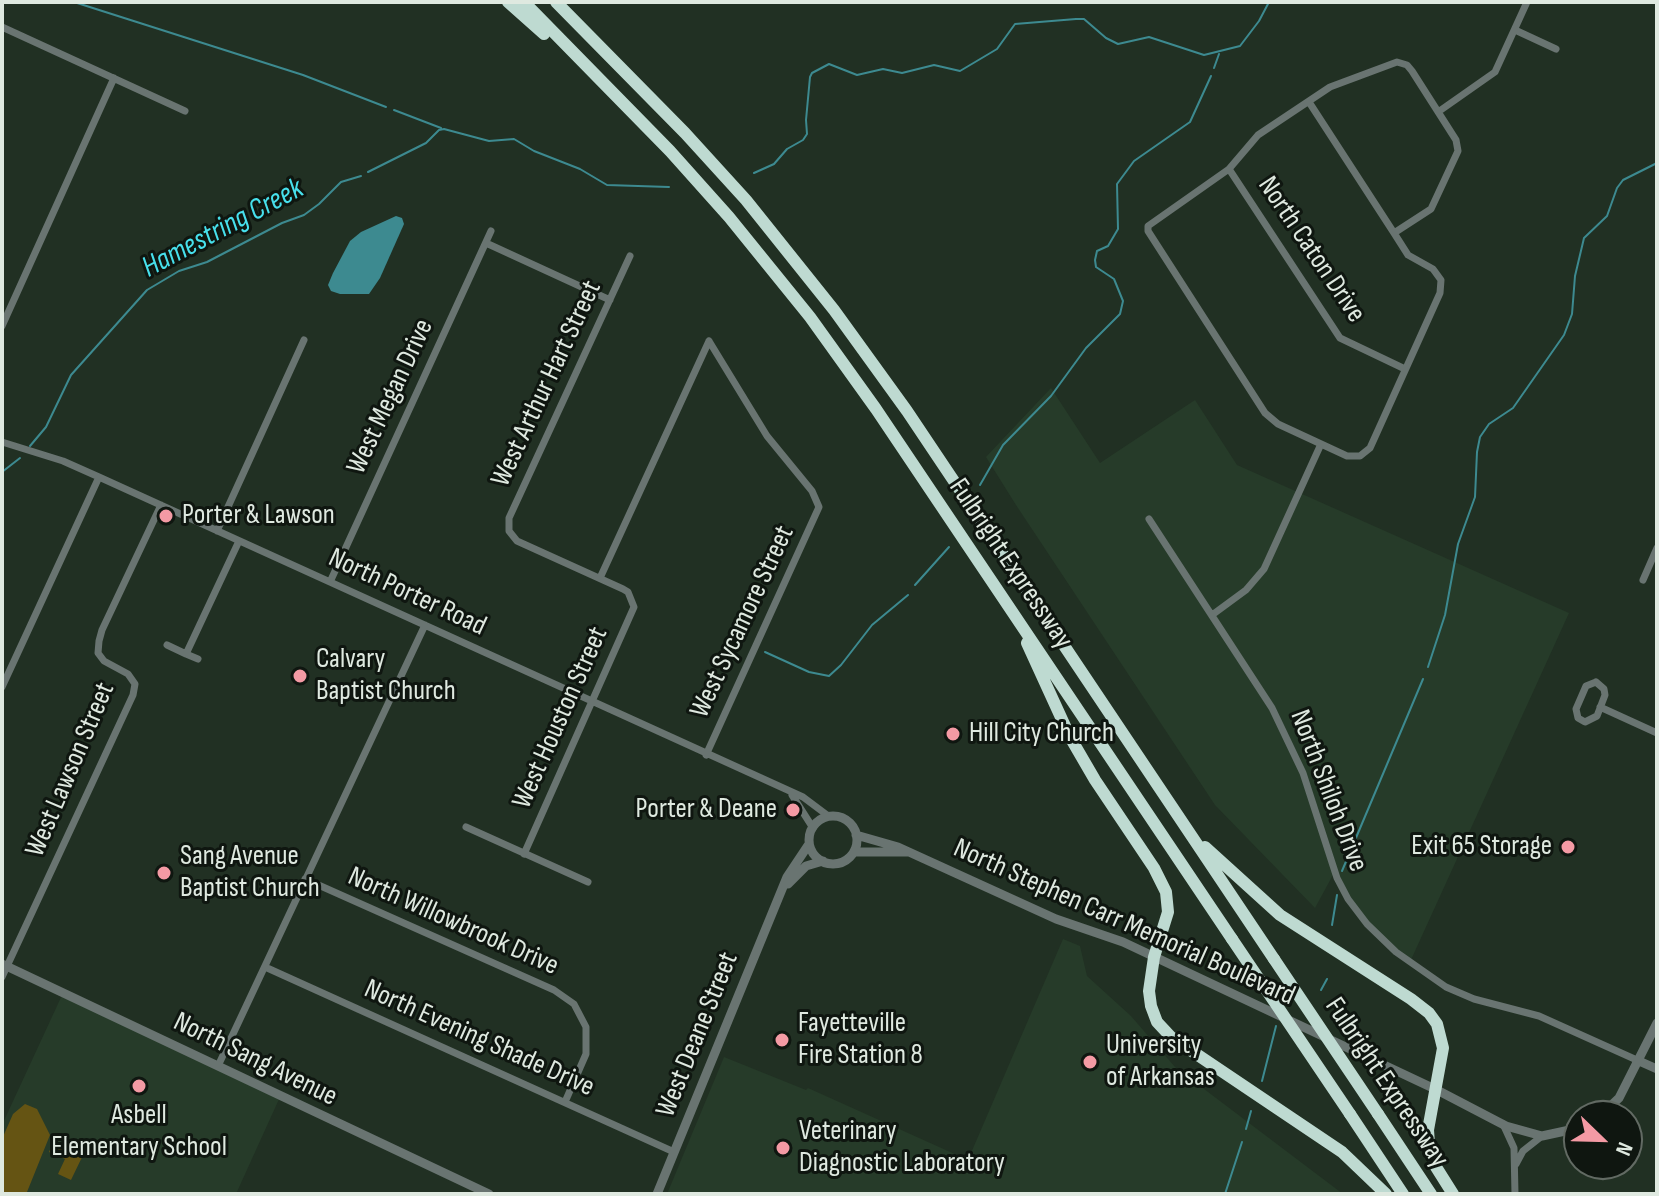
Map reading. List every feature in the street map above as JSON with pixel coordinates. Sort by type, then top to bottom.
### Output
[{"type":"highway","points":[[508,2],[619,99]]},
{"type":"highway","name":"Fulbright Expressway","points":[[524,2],[729,217],[810,317],[876,409],[1403,1194]]},
{"type":"highway","name":"Fulbright Expressway","points":[[556,2],[746,200],[834,310],[907,411],[1431,1194]]},
{"type":"highway","points":[[1010,608],[1070,737],[1166,892],[1168,912],[1154,957],[1149,999],[1153,1014],[1163,1030],[1342,1152],[1386,1194]]},
{"type":"highway","points":[[1185,828],[1280,915],[1429,1013],[1437,1024],[1443,1048],[1428,1130],[1429,1144],[1436,1167],[1453,1194]]},
{"type":"street","points":[[1438,112],[1495,72],[1527,2]]},
{"type":"street","points":[[2,27],[185,111]]},
{"type":"street","points":[[1515,30],[1556,49]]},
{"type":"street","points":[[1309,102],[1408,255],[1433,269],[1441,280],[1440,293],[1366,453],[1347,456],[1278,424],[1265,413],[1148,231],[1148,226],[1229,169],[1258,135],[1330,87],[1392,62],[1402,63],[1412,71],[1456,140],[1456,155],[1431,209],[1394,233]]},
{"type":"street","points":[[2,326],[114,78]]},
{"type":"street","name":"North Caton Drive","points":[[1229,169],[1340,338],[1405,369]]},
{"type":"street","name":"West Megan Drive","points":[[330,582],[491,231]]},
{"type":"street","points":[[486,243],[610,300]]},
{"type":"street","name":"West Arthur Hart Street","points":[[600,578],[517,541],[509,531],[509,518],[630,256]]},
{"type":"street","points":[[217,531],[304,340]]},
{"type":"street","name":"West Sycamore Street","points":[[600,578],[709,341],[767,436],[812,491],[819,507],[706,755]]},
{"type":"street","name":"North Porter Road","points":[[2,442],[63,461],[161,505],[803,797],[827,815]]},
{"type":"street","points":[[1212,615],[1246,590],[1264,569],[1321,444]]},
{"type":"street","points":[[2,687],[99,477]]},
{"type":"street","name":"West Lawson Street","points":[[2,977],[4,965],[133,695],[135,684],[128,674],[104,661],[98,653],[99,641],[161,505]]},
{"type":"street","name":"North Shiloh Drive","points":[[1149,519],[1284,730],[1309,791],[1324,845],[1343,889],[1381,939],[1411,963],[1458,993],[1539,1016],[1657,1069]]},
{"type":"street","points":[[186,654],[239,541]]},
{"type":"street","points":[[1643,580],[1657,548]]},
{"type":"street","name":"West Houston Street","points":[[524,854],[632,615],[633,599],[623,589],[600,578]]},
{"type":"street","points":[[218,1066],[425,625]]},
{"type":"street","points":[[167,645],[198,659]]},
{"type":"street","points":[[1596,682],[1604,689],[1600,707],[1597,716],[1589,722],[1581,721],[1576,714],[1586,686],[1591,683],[1596,682]]},
{"type":"street","points":[[1600,707],[1657,733]]},
{"type":"street","points":[[790,793],[813,828]]},
{"type":"street","points":[[827,815],[848,821],[856,835],[854,852],[845,861],[823,861],[809,844],[813,828],[827,815]]},
{"type":"street","points":[[466,827],[588,882]]},
{"type":"street","name":"North Stephen Carr Memorial Boulevard","points":[[856,835],[906,852],[1056,919],[1123,942],[1503,1124],[1542,1136]]},
{"type":"street","name":"West Deane Street","points":[[657,1194],[780,892],[809,844]]},
{"type":"street","name":"North Stephen Carr Memorial Boulevard","points":[[854,852],[906,852]]},
{"type":"street","name":"West Deane Street","points":[[780,892],[806,866],[823,861]]},
{"type":"street","name":"North Willowbrook Drive","points":[[305,879],[554,990],[574,1004],[586,1027],[586,1054],[565,1102]]},
{"type":"street","name":"North Sang Avenue","points":[[4,965],[489,1194]]},
{"type":"street","name":"North Evening Shade Drive","points":[[265,967],[674,1152]]},
{"type":"street","points":[[1617,1100],[1657,1023]]},
{"type":"street","points":[[1503,1124],[1514,1146],[1515,1194]]},
{"type":"street","points":[[1515,1166],[1523,1151],[1542,1136],[1563,1131]]},
{"type":"shaded area","points":[[1051,388],[1100,463],[1195,400],[1237,465],[1569,613],[1410,962],[1367,924],[1334,873],[1315,908],[1215,805],[1016,505],[986,457]]},
{"type":"shaded area","name":"University of Arkansas","points":[[1063,939],[1080,946],[1087,976],[1131,1016],[1175,1067],[1343,1194],[667,1194],[724,1057],[806,1090],[808,1088],[968,1160]]},
{"type":"shaded area","name":"Asbell Elementary School","points":[[63,993],[280,1097],[236,1194],[2,1194],[2,1125]]},
{"type":"shaded area","points":[[25,1104],[37,1109],[50,1135],[27,1192],[2,1194],[2,1139],[13,1114]]},
{"type":"shaded area","points":[[54,1140],[84,1153],[71,1180],[58,1174],[65,1159],[49,1152]]},
{"type":"water","points":[[396,216],[402,218],[404,224],[380,278],[369,294],[331,291],[328,285],[350,241],[361,232]]},
{"type":"waterway","points":[[74,2],[303,75],[386,107]]},
{"type":"waterway","name":"Hamestring Creek","points":[[754,173],[774,164],[787,149],[803,140],[807,134],[810,77],[829,64],[857,75],[883,69],[902,73],[934,65],[960,71],[997,49],[1015,24],[1076,19],[1084,19],[1118,44],[1149,37],[1204,55],[1240,46],[1269,2]]},
{"type":"waterway","points":[[1214,68],[1219,54]]},
{"type":"waterway","points":[[980,485],[1003,445],[1051,396],[1086,348],[1120,314],[1123,301],[1114,279],[1096,267],[1095,260],[1097,251],[1108,246],[1118,229],[1117,184],[1134,161],[1190,122],[1211,76]]},
{"type":"waterway","points":[[394,110],[441,128]]},
{"type":"waterway","name":"Hamestring Creek","points":[[368,172],[426,143],[444,129],[489,141],[514,139],[607,185],[669,187]]},
{"type":"waterway","points":[[1428,667],[1445,615],[1458,544],[1475,497],[1480,437],[1489,424],[1513,408],[1564,335],[1572,314],[1575,276],[1584,238],[1607,216],[1623,180],[1657,163]]},
{"type":"waterway","name":"Hamestring Creek","points":[[30,446],[46,427],[71,375],[147,290],[179,271],[207,262],[304,215],[341,182],[361,176]]},
{"type":"waterway","name":"Hamestring Creek","points":[[2,472],[20,458]]},
{"type":"waterway","points":[[915,585],[949,547]]},
{"type":"waterway","points":[[765,652],[809,672],[829,676],[872,625],[908,595]]},
{"type":"waterway","points":[[1342,871],[1423,679]]},
{"type":"waterway","points":[[1332,925],[1337,895]]},
{"type":"waterway","points":[[1321,990],[1327,979]]},
{"type":"waterway","points":[[1262,1081],[1276,1026]]},
{"type":"waterway","points":[[1246,1129],[1251,1111]]},
{"type":"waterway","points":[[1225,1194],[1242,1142]]},
{"type":"place","name":"Porter & Lawson","points":[[166,516]]},
{"type":"place","name":"Calvary Baptist Church","points":[[300,676]]},
{"type":"place","name":"Hill City Church","points":[[953,734]]},
{"type":"place","name":"Porter & Deane","points":[[793,810]]},
{"type":"place","name":"Exit 65 Storage","points":[[1568,847]]},
{"type":"place","name":"Sang Avenue Baptist Church","points":[[164,873]]},
{"type":"place","name":"Fayetteville Fire Station 8","points":[[782,1040]]},
{"type":"place","name":"University of Arkansas","points":[[1090,1062]]},
{"type":"place","name":"Asbell Elementary School","points":[[139,1086]]},
{"type":"place","name":"Veterinary Diagnostic Laboratory","points":[[783,1148]]}]
